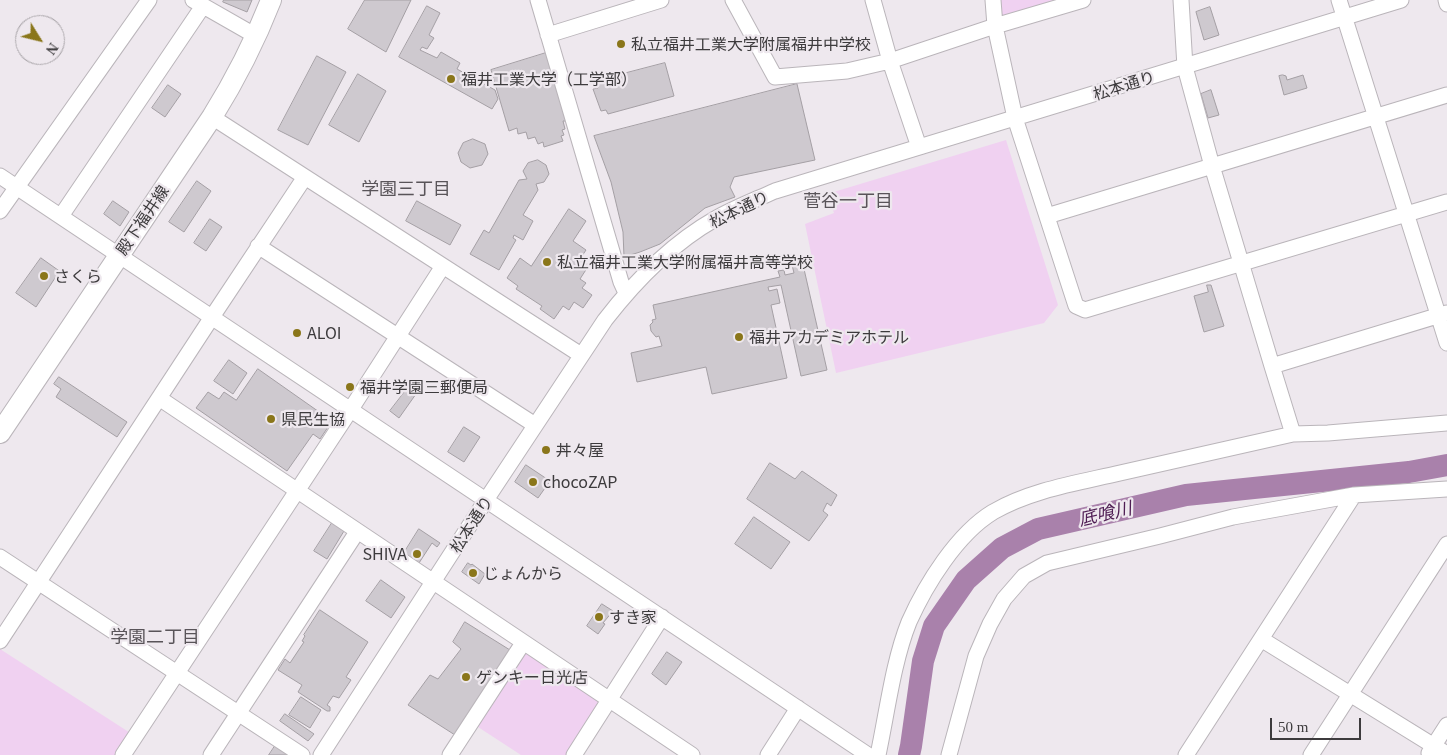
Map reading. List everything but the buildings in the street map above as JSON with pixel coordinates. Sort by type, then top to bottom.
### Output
[{"type":"main road","name":"殿下福井線","points":[[0,433],[228,92],[256,36],[271,0]]},
{"type":"street","points":[[0,211],[149,0]]},
{"type":"street","points":[[538,0],[618,272],[626,293]]},
{"type":"street","points":[[548,35],[617,6],[661,0]]},
{"type":"street","points":[[733,0],[775,77],[847,71],[890,61],[995,26],[1082,0]]},
{"type":"street","points":[[873,0],[890,61],[919,147]]},
{"type":"street","points":[[993,0],[995,26],[1015,118],[1076,306],[1084,310],[1447,202]]},
{"type":"street","points":[[1181,0],[1184,67],[1212,166],[1294,434]]},
{"type":"street","points":[[1340,0],[1407,214],[1443,315],[1447,343]]},
{"type":"street","name":"松本通り","points":[[321,755],[581,355],[626,293],[662,257],[700,229],[743,205],[775,191],[1401,0]]},
{"type":"street","points":[[61,216],[198,3],[256,36]]},
{"type":"street","points":[[1047,216],[1447,95]]},
{"type":"street","points":[[212,117],[581,355]]},
{"type":"street","points":[[0,176],[868,755]]},
{"type":"street","points":[[0,641],[305,177]]},
{"type":"street","points":[[258,246],[535,425]]},
{"type":"street","points":[[123,755],[351,409],[442,266]]},
{"type":"street","points":[[1272,366],[1443,315]]},
{"type":"street","points":[[158,398],[609,700],[676,751],[692,755]]},
{"type":"street","points":[[878,755],[898,656],[909,623],[928,586],[950,553],[968,532],[992,513],[1020,499],[1066,486],[1294,434],[1447,423]]},
{"type":"street","points":[[949,755],[976,656],[990,624],[1004,599],[1024,576],[1047,563],[1233,517],[1354,495],[1447,488]]},
{"type":"street","points":[[1186,755],[1354,495]]},
{"type":"street","points":[[211,755],[357,532]]},
{"type":"street","points":[[1311,755],[1447,544]]},
{"type":"street","points":[[0,557],[302,755]]},
{"type":"street","points":[[574,755],[662,618]]},
{"type":"street","points":[[1261,639],[1350,694],[1431,751],[1447,754]]},
{"type":"street","points":[[450,755],[523,643]]},
{"type":"street","points":[[768,755],[798,708]]},
{"type":"street","points":[[1431,751],[1447,725]]},
{"type":"shaded area","points":[[994,0],[1083,0],[995,26]]},
{"type":"shaded area","points":[[1006,140],[1058,305],[1044,323],[836,373],[805,224],[834,213],[827,194]]},
{"type":"shaded area","points":[[523,643],[609,700],[574,755],[521,755],[478,727]]},
{"type":"shaded area","points":[[0,649],[135,736],[123,755],[0,755]]},
{"type":"waterway","name":"底喰川","points":[[909,755],[923,661],[934,626],[966,580],[1002,548],[1038,529],[1186,495],[1409,472],[1447,465]]},
{"type":"place","name":"私立福井工業大学附属福井中学校","points":[[621,44]]},
{"type":"place","name":"福井工業大学（工学部）","points":[[451,79]]},
{"type":"place","name":"私立福井工業大学附属福井高等学校","points":[[547,262]]},
{"type":"place","name":"さくら","points":[[44,276]]},
{"type":"place","name":"ALOI","points":[[297,333]]},
{"type":"place","name":"福井アカデミアホテル","points":[[739,337]]},
{"type":"place","name":"福井学園三郵便局","points":[[350,387]]},
{"type":"place","name":"県民生協","points":[[271,419]]},
{"type":"place","name":"丼々屋","points":[[546,450]]},
{"type":"place","name":"chocoZAP","points":[[533,482]]},
{"type":"place","name":"SHIVA","points":[[417,554]]},
{"type":"place","name":"じょんから","points":[[473,573]]},
{"type":"place","name":"すき家","points":[[599,617]]},
{"type":"place","name":"ゲンキー日光店","points":[[466,677]]},
{"type":"district","name":"学園三丁目","points":[[406,188]]},
{"type":"district","name":"菅谷一丁目","points":[[848,200]]},
{"type":"district","name":"学園二丁目","points":[[155,636]]}]
